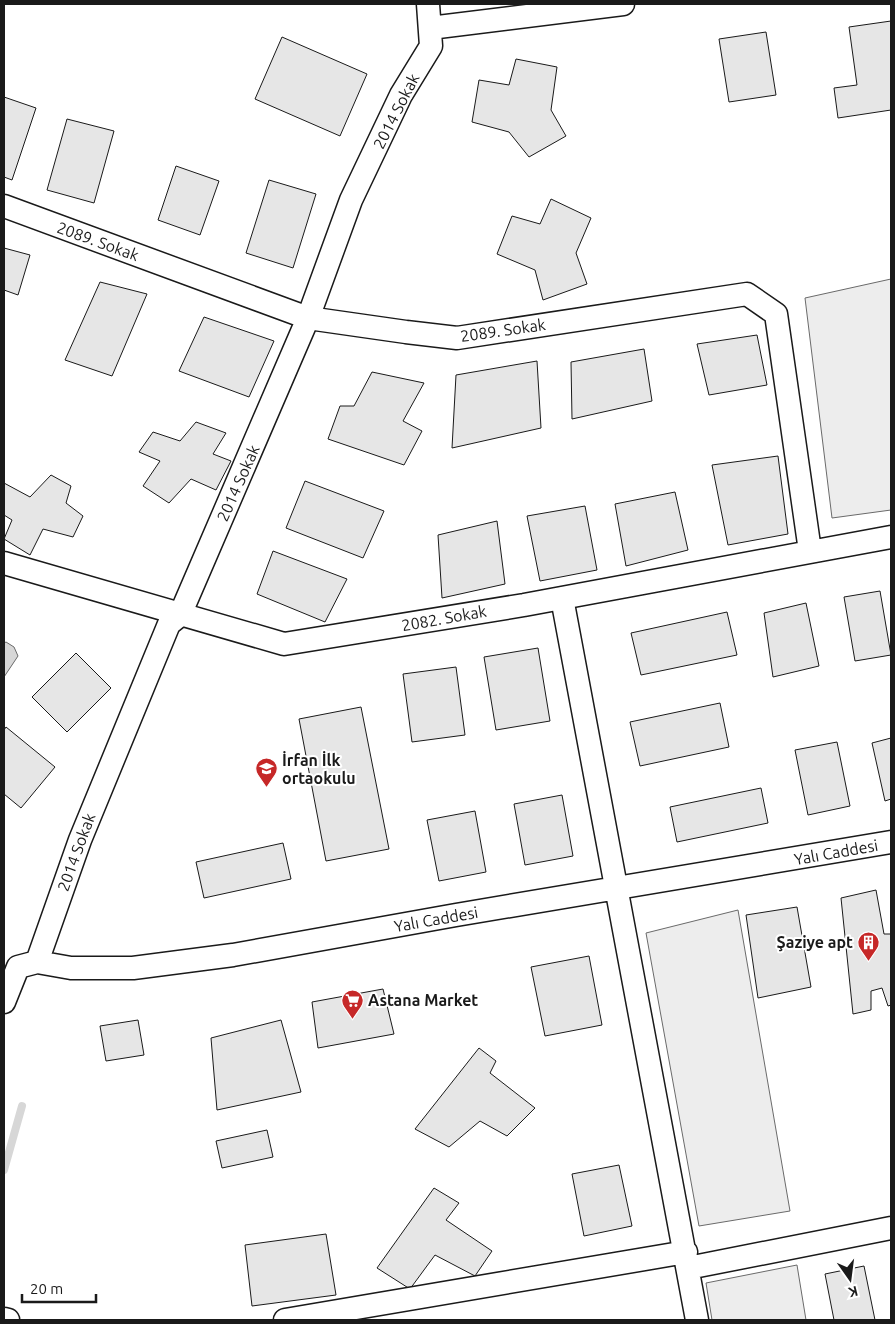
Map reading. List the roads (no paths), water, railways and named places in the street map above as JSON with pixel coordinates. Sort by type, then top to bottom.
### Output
[{"type":"street","name":"2014 Sokak","points":[[20,962],[80,840],[169,624],[180,616],[308,318],[351,200],[401,95],[431,46],[428,4]]},
{"type":"street","points":[[430,28],[623,4]]},
{"type":"street","name":"2089. Sokak","points":[[4,206],[308,318],[457,338],[747,294],[776,314],[810,551]]},
{"type":"street","name":"2082. Sokak","points":[[4,563],[180,616],[284,644],[562,598],[891,537]]},
{"type":"street","points":[[562,598],[697,1320]]},
{"type":"street","name":"Yalı Caddesi","points":[[20,962],[71,968],[133,968],[232,955],[891,842]]},
{"type":"street","points":[[4,1002],[20,962]]},
{"type":"street","points":[[285,1320],[891,1228]]},
{"type":"street","points":[[4,1318],[8,1320]]},
{"type":"waterway","points":[[4,1170],[22,1106]]},
{"type":"place","name":"İrfan İlk ortaokulu","points":[[266,788]]},
{"type":"place","name":"Şaziye apt","points":[[869,961]]},
{"type":"place","name":"Astana Market","points":[[352,1019]]}]
